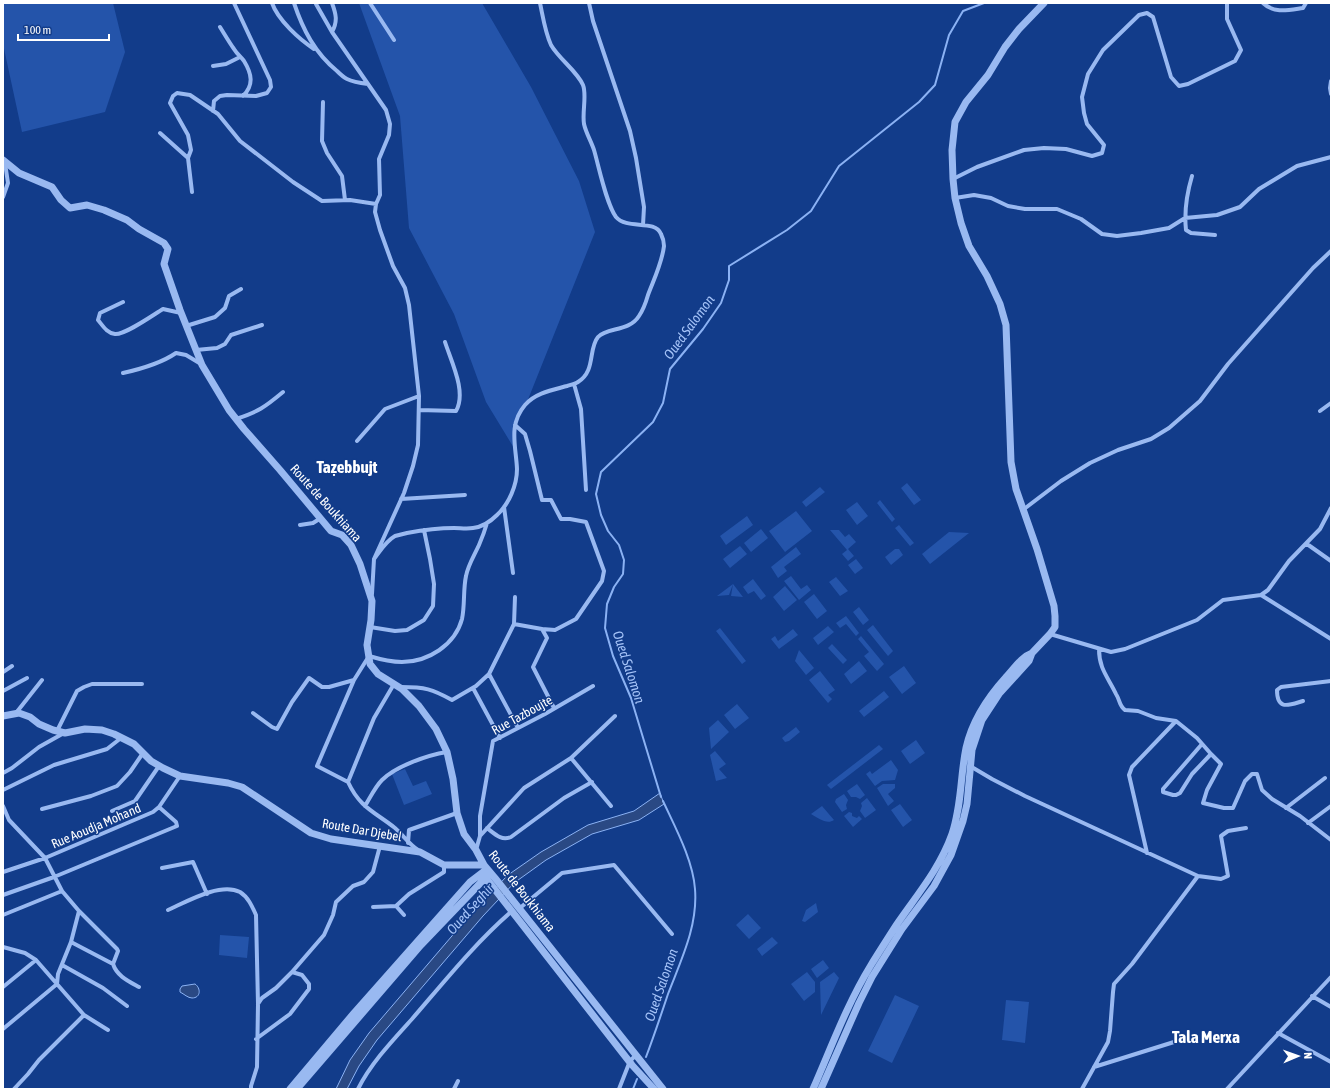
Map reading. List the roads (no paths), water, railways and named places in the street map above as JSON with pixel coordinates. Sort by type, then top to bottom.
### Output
[{"type":"street","points":[[213,111],[214,101],[220,96],[256,96],[267,93],[271,88],[270,80],[234,3]]},
{"type":"street","points":[[272,3],[275,11],[285,23],[306,44],[316,51],[345,78],[354,82],[368,84]]},
{"type":"street","points":[[294,3],[305,32],[316,51]]},
{"type":"street","points":[[332,3],[336,17],[336,25],[332,32]]},
{"type":"street","points":[[370,3],[394,40]]},
{"type":"street","points":[[374,559],[386,544],[395,536],[424,530],[474,528],[488,523],[498,514],[510,498],[516,482],[517,471],[513,442],[515,425],[520,411],[527,402],[535,397],[551,390],[578,383],[584,377],[592,362],[593,346],[599,336],[630,325],[639,317],[660,264],[664,244],[661,232],[653,226],[628,224],[617,218],[610,205],[593,147],[584,124],[584,87],[579,78],[551,45],[544,26],[540,3]]},
{"type":"street","points":[[589,3],[593,21],[630,131],[644,207],[643,225]]},
{"type":"street","points":[[813,1089],[861,981],[897,924],[937,866],[951,835],[963,803],[966,748],[970,732],[977,717],[994,690],[1024,657],[1032,653],[1050,634],[1055,626],[1054,606],[1024,509],[1016,489],[1011,462],[1006,325],[1000,304],[987,276],[970,246],[961,223],[955,198],[952,150],[955,122],[966,102],[988,75],[1005,47],[1019,29],[1044,3]]},
{"type":"street","points":[[953,179],[977,167],[1024,150],[1044,148],[1066,149],[1092,156],[1102,153],[1104,145],[1087,124],[1082,97],[1088,74],[1103,50],[1139,15],[1148,13],[1153,17],[1171,77],[1179,86],[1188,84],[1235,61],[1240,50],[1227,19],[1227,3]]},
{"type":"street","points":[[1263,3],[1268,8],[1282,11],[1303,8],[1306,3]]},
{"type":"street","points":[[316,4],[332,32],[386,110],[390,124],[389,135],[379,159],[380,195],[376,204],[375,212],[393,266],[405,288],[409,305],[419,396],[418,445],[413,466],[401,499],[374,559],[372,573],[372,601]]},
{"type":"street","points":[[220,27],[234,50],[244,61],[250,73],[251,85],[249,91],[243,96]]},
{"type":"street","points":[[213,66],[226,64],[240,57]]},
{"type":"street","points":[[1331,81],[1331,94]]},
{"type":"street","points":[[192,192],[188,158],[191,150],[188,135],[170,103],[177,93],[190,95],[218,114],[240,141],[293,182],[322,201],[345,200],[376,204]]},
{"type":"street","points":[[323,102],[322,141],[327,153],[342,176],[345,200]]},
{"type":"street","points":[[160,133],[188,158]]},
{"type":"street","points":[[955,198],[974,195],[991,198],[1008,206],[1025,209],[1057,209],[1081,218],[1102,234],[1117,236],[1169,228],[1185,218],[1217,216],[1240,207],[1259,189],[1296,166],[1331,157]]},
{"type":"street","points":[[3,197],[8,183],[4,161]]},
{"type":"street","name":"Route de Boukhiama","points":[[4,161],[19,173],[52,187],[61,200],[70,208],[87,205],[104,210],[127,220],[139,229],[164,243],[168,249],[164,264],[186,326],[202,364],[236,419],[331,531],[342,536],[351,545],[360,564],[372,601],[367,645],[370,664],[378,674],[396,685],[420,706],[436,729],[447,752],[453,779],[457,813],[464,834],[476,850],[488,874],[511,910],[631,1063],[647,1083],[654,1089]]},
{"type":"street","points":[[1192,176],[1185,218],[1186,230],[1191,233],[1215,235]]},
{"type":"street","points":[[1024,509],[1061,481],[1090,463],[1118,450],[1151,439],[1169,428],[1200,401],[1238,353],[1313,268],[1331,251]]},
{"type":"street","points":[[186,326],[215,317],[225,308],[229,296],[241,289]]},
{"type":"street","points":[[123,302],[100,313],[98,320],[107,331],[115,334],[124,332],[163,309],[181,313]]},
{"type":"street","points":[[196,350],[217,348],[225,344],[231,335],[262,325]]},
{"type":"street","points":[[418,410],[456,411],[459,405],[459,383],[445,342]]},
{"type":"street","points":[[122,373],[140,370],[169,358],[176,353],[186,355],[202,364]]},
{"type":"street","points":[[574,384],[582,409],[586,490]]},
{"type":"street","points":[[236,419],[255,413],[283,392]]},
{"type":"street","points":[[357,441],[385,409],[419,396]]},
{"type":"street","points":[[1320,411],[1331,403]]},
{"type":"street","points":[[515,425],[525,434],[542,500],[551,500],[561,519],[586,522],[604,571],[602,581],[576,619],[555,630],[547,638],[533,667],[554,708]]},
{"type":"street","points":[[401,499],[465,496]]},
{"type":"street","points":[[504,507],[513,572]]},
{"type":"street","points":[[1050,634],[1110,652],[1125,649],[1197,620],[1223,600],[1261,595],[1268,590],[1289,561],[1320,529],[1331,508]]},
{"type":"street","points":[[300,525],[313,523],[321,518]]},
{"type":"street","points":[[420,852],[408,843],[395,829],[365,806],[354,795],[348,782],[317,766],[354,680],[369,656],[401,662],[418,661],[444,647],[455,635],[462,619],[465,601],[465,577],[469,564],[488,523]]},
{"type":"street","points":[[370,627],[394,631],[407,630],[424,620],[432,606],[434,584],[424,530]]},
{"type":"street","points":[[1307,544],[1331,561]]},
{"type":"street","points":[[1261,595],[1331,640]]},
{"type":"street","points":[[348,782],[374,718],[396,685],[420,687],[436,691],[452,700],[473,688],[489,674],[514,624],[515,597]]},
{"type":"street","points":[[514,624],[555,630]]},
{"type":"street","points":[[542,629],[547,638]]},
{"type":"street","points":[[1099,649],[1099,659],[1102,670],[1118,696],[1120,705],[1123,709],[1144,713],[1156,718],[1176,721],[1222,764],[1207,790],[1203,803],[1224,808],[1233,808],[1245,781],[1252,774],[1256,774],[1262,790],[1272,800],[1286,808],[1331,840]]},
{"type":"street","points":[[821,1089],[870,981],[902,929],[934,886],[943,871],[958,838],[974,743],[982,720],[999,694],[1029,661],[1032,653]]},
{"type":"street","points":[[3,672],[12,666]]},
{"type":"street","points":[[489,674],[518,728]]},
{"type":"street","points":[[3,692],[27,678]]},
{"type":"street","points":[[253,713],[277,729],[292,702],[309,678],[322,687],[329,687],[354,680]]},
{"type":"street","points":[[3,716],[16,713],[42,680]]},
{"type":"street","points":[[1303,702],[1287,706],[1281,704],[1277,699],[1277,690],[1281,687],[1331,681]]},
{"type":"street","points":[[57,731],[77,691],[84,686],[92,684],[142,684]]},
{"type":"street","name":"Rue Tazboujte","points":[[476,850],[480,836],[480,816],[492,741],[593,686]]},
{"type":"street","points":[[473,688],[500,738]]},
{"type":"street","name":"Route Dar Djebel","points":[[16,713],[30,716],[38,724],[65,733],[84,729],[102,730],[122,738],[134,744],[151,761],[180,776],[228,783],[242,787],[311,833],[331,839],[420,852],[444,865],[488,874]]},
{"type":"street","points":[[480,836],[524,788],[571,758],[615,716]]},
{"type":"street","points":[[1147,852],[1129,775],[1132,767],[1176,721]]},
{"type":"street","points":[[3,773],[12,768],[38,747],[65,733]]},
{"type":"street","points":[[3,790],[54,765],[107,749],[122,738]]},
{"type":"street","points":[[1202,744],[1163,789],[1163,792],[1172,795],[1180,793],[1192,774],[1211,754]]},
{"type":"street","points":[[365,806],[381,781],[391,772],[431,755],[447,752]]},
{"type":"street","points":[[42,809],[91,796],[117,786],[130,772],[143,753]]},
{"type":"street","points":[[571,758],[611,806]]},
{"type":"street","points":[[112,812],[135,801],[159,766]]},
{"type":"street","points":[[970,766],[1025,796],[1198,876],[1221,879],[1228,876],[1221,836],[1228,831],[1246,828]]},
{"type":"street","name":"Rue Aoudja Mohand","points":[[3,872],[45,858],[153,812],[159,807],[180,776]]},
{"type":"street","points":[[1286,808],[1325,778]]},
{"type":"street","points":[[487,828],[500,837],[507,838],[564,798],[592,782]]},
{"type":"street","points":[[3,806],[9,820],[45,858],[62,891],[79,911],[117,949],[118,951],[113,964],[115,971],[139,987]]},
{"type":"street","points":[[1308,823],[1331,806]]},
{"type":"street","points":[[3,894],[54,877],[178,826],[176,822],[159,807]]},
{"type":"street","points":[[408,843],[409,830],[457,813]]},
{"type":"street","points":[[258,1004],[262,998],[276,988],[292,972],[324,935],[333,915],[336,902],[353,886],[364,882],[373,872],[380,846]]},
{"type":"street","points":[[162,868],[192,862],[207,894]]},
{"type":"street","points":[[373,907],[396,906],[409,894],[444,872],[444,865]]},
{"type":"street","points":[[518,905],[562,873],[614,865],[672,934]]},
{"type":"street","points":[[297,1089],[421,945],[488,874]]},
{"type":"street","points":[[290,1089],[354,1012],[470,882],[488,874]]},
{"type":"street","name":"Route de Boukhiama","points":[[488,874],[518,905],[663,1089]]},
{"type":"street","points":[[1082,1089],[1108,1042],[1114,984],[1132,964],[1198,876]]},
{"type":"street","points":[[168,910],[207,894],[221,890],[234,890],[240,893],[247,898],[252,906],[256,915],[258,1004],[256,1039],[257,1067],[251,1089]]},
{"type":"street","points":[[3,915],[62,891]]},
{"type":"street","points":[[396,906],[404,914]]},
{"type":"street","points":[[358,1089],[375,1063],[456,968],[511,910]]},
{"type":"street","points":[[3,1029],[56,984],[58,974],[71,942],[79,911]]},
{"type":"street","points":[[71,942],[113,964]]},
{"type":"street","points":[[3,951],[5,947],[30,955],[84,1015],[108,1030]]},
{"type":"street","points":[[3,987],[36,960]]},
{"type":"street","points":[[62,965],[103,988],[127,1006]]},
{"type":"street","points":[[256,1039],[290,1014],[309,990],[309,984],[302,975],[292,972]]},
{"type":"street","points":[[1227,1089],[1331,977]]},
{"type":"street","points":[[1312,996],[1331,1007]]},
{"type":"street","points":[[14,1089],[42,1056],[84,1015]]},
{"type":"street","points":[[1278,1033],[1331,1062]]},
{"type":"street","points":[[1094,1067],[1174,1042]]},
{"type":"street","points":[[619,1089],[631,1063],[637,1057]]},
{"type":"street","points":[[454,1089],[458,1081]]},
{"type":"waterway","name":"Oued Salomon","points":[[661,797],[631,698],[613,656],[605,628],[607,604],[614,587],[623,574],[624,560],[619,545],[608,531],[601,515],[596,494],[601,472],[653,422],[663,403],[670,369],[703,329],[721,303],[729,280],[729,266],[787,230],[811,211],[839,166],[919,102],[935,85],[949,35],[963,11],[984,3]]},
{"type":"waterway","name":"Oued Salomon","points":[[646,1057],[688,943],[694,916],[695,903],[694,878],[691,867],[683,844],[663,801]]},
{"type":"waterway","name":"Oued Salomon","points":[[633,1089],[637,1079]]},
{"type":"district","name":"Taẓebbujt","points":[[347,467]]},
{"type":"district","name":"Tala Merxa","points":[[1206,1037]]},
{"type":"water label","name":"Oued Seghir","points":[[470,909]]}]
